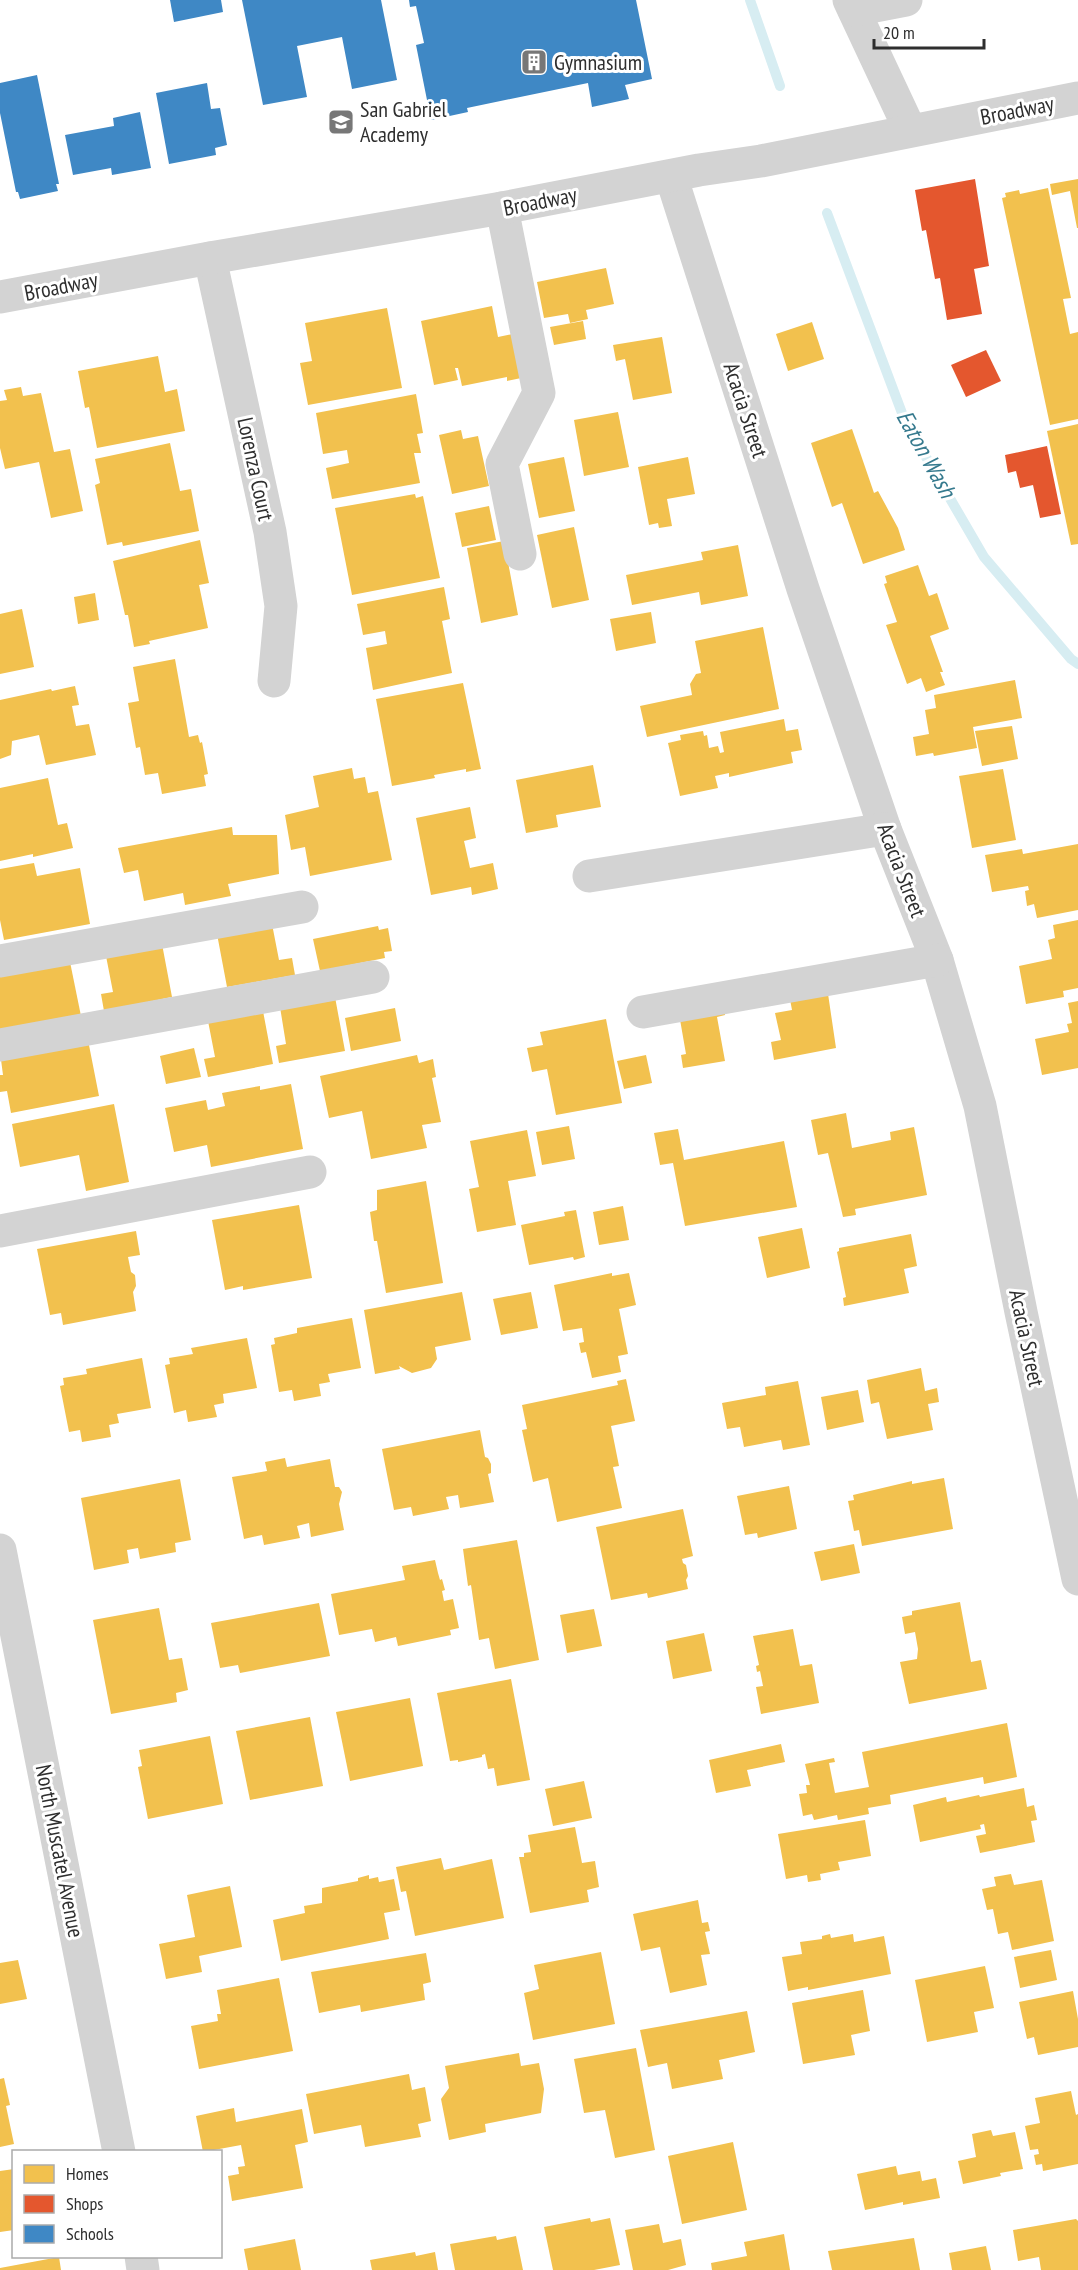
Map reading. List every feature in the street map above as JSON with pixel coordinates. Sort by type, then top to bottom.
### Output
[{"type":"street","points":[[906,0],[851,5],[910,130]]},
{"type":"street","name":"Broadway","points":[[0,297],[502,208],[1078,98]]},
{"type":"street","name":"Acacia Street","points":[[670,176],[803,589],[885,829],[938,960],[980,1106],[1066,1469],[1078,1579]]},
{"type":"street","points":[[502,208],[539,393],[502,464],[520,554]]},
{"type":"street","name":"Lorenza Court","points":[[210,258],[270,532],[281,606],[274,681]]},
{"type":"street","points":[[589,876],[885,829]]},
{"type":"street","points":[[0,961],[302,907]]},
{"type":"street","points":[[643,1012],[938,960]]},
{"type":"street","points":[[0,1045],[373,977]]},
{"type":"street","points":[[0,1231],[310,1172]]},
{"type":"street","name":"North Muscatel Avenue","points":[[0,1550],[119,2150]]},
{"type":"building: Homes","points":[[1078,179],[1077,228],[1070,191],[1052,195],[1050,184]]},
{"type":"building: Homes","points":[[1048,188],[1071,298],[1063,299],[1070,334],[1078,332],[1078,419],[1050,425],[1002,198],[1006,197],[1005,193],[1019,190],[1020,194]]},
{"type":"building: Homes","points":[[606,268],[614,304],[586,310],[588,319],[570,323],[568,314],[544,318],[537,282]]},
{"type":"building: Homes","points":[[492,306],[498,337],[517,333],[526,377],[507,381],[507,377],[462,386],[458,368],[455,368],[458,380],[434,385],[421,321]]},
{"type":"building: Homes","points":[[387,308],[402,388],[308,405],[300,363],[312,361],[305,323]]},
{"type":"building: Homes","points":[[583,321],[586,339],[554,345],[550,327]]},
{"type":"building: Homes","points":[[812,322],[824,359],[788,371],[776,334]]},
{"type":"building: Homes","points":[[662,337],[672,393],[633,400],[625,359],[616,361],[613,345]]},
{"type":"building: Homes","points":[[158,356],[165,392],[177,389],[185,431],[97,448],[89,407],[85,408],[78,371]]},
{"type":"building: Homes","points":[[21,387],[23,396],[41,393],[54,452],[70,449],[83,511],[51,518],[39,462],[5,469],[0,448],[0,401],[7,400],[4,390]]},
{"type":"building: Homes","points":[[416,394],[423,433],[417,434],[421,453],[414,453],[420,483],[332,499],[326,468],[349,463],[347,450],[323,454],[316,413]]},
{"type":"building: Homes","points":[[618,412],[629,467],[584,476],[574,420]]},
{"type":"building: Homes","points":[[1078,424],[1078,544],[1071,545],[1047,431]]},
{"type":"building: Homes","points":[[852,429],[874,493],[878,491],[898,528],[905,550],[863,564],[842,503],[832,507],[811,443]]},
{"type":"building: Homes","points":[[461,430],[463,439],[478,436],[489,486],[452,494],[439,435]]},
{"type":"building: Homes","points":[[170,443],[180,491],[191,489],[199,531],[123,546],[122,542],[107,545],[95,485],[100,483],[95,459]]},
{"type":"building: Homes","points":[[564,457],[575,511],[539,518],[528,464]]},
{"type":"building: Homes","points":[[688,457],[695,494],[667,499],[672,526],[659,528],[658,523],[649,525],[638,467]]},
{"type":"building: Homes","points":[[415,494],[416,498],[423,496],[440,578],[352,595],[335,508]]},
{"type":"building: Homes","points":[[489,506],[496,540],[462,547],[455,513]]},
{"type":"building: Homes","points":[[574,527],[589,600],[552,608],[537,535]]},
{"type":"building: Homes","points":[[200,540],[209,583],[199,585],[208,628],[149,641],[150,644],[134,647],[113,561]]},
{"type":"building: Homes","points":[[504,541],[518,615],[481,623],[467,548]]},
{"type":"building: Homes","points":[[738,545],[748,596],[701,605],[699,592],[632,605],[626,575],[703,560],[701,552]]},
{"type":"building: Homes","points":[[918,565],[929,596],[937,593],[949,629],[930,636],[943,672],[940,672],[945,685],[926,692],[921,678],[907,684],[886,625],[897,622],[884,584],[887,583],[885,576]]},
{"type":"building: Homes","points":[[444,587],[450,619],[442,621],[452,673],[373,690],[366,648],[387,644],[385,631],[363,635],[357,604]]},
{"type":"building: Homes","points":[[95,593],[99,620],[78,624],[74,597]]},
{"type":"building: Homes","points":[[22,609],[34,667],[0,674],[0,614]]},
{"type":"building: Homes","points":[[651,612],[656,643],[616,651],[610,619]]},
{"type":"building: Homes","points":[[763,627],[779,709],[647,737],[640,706],[692,695],[690,684],[696,674],[701,673],[695,641]]},
{"type":"building: Homes","points":[[175,659],[189,737],[198,735],[200,743],[202,742],[208,774],[204,775],[206,786],[162,794],[158,773],[145,775],[140,747],[136,748],[128,703],[139,701],[133,667]]},
{"type":"building: Homes","points":[[1015,680],[1022,718],[973,727],[977,748],[934,756],[933,753],[916,756],[913,737],[929,734],[925,710],[936,708],[934,695]]},
{"type":"building: Homes","points":[[463,683],[481,769],[466,772],[466,769],[434,775],[435,778],[392,786],[376,699]]},
{"type":"building: Homes","points":[[75,686],[79,705],[72,706],[76,726],[89,724],[96,755],[46,765],[39,735],[12,741],[11,755],[0,759],[0,700]]},
{"type":"building: Homes","points":[[784,719],[786,731],[798,729],[802,750],[791,752],[793,763],[729,777],[729,773],[715,776],[718,788],[680,796],[668,743],[681,740],[680,735],[703,731],[704,736],[707,735],[709,748],[718,746],[720,753],[724,752],[720,732]]},
{"type":"building: Homes","points":[[1012,726],[1018,759],[982,766],[975,731]]},
{"type":"building: Homes","points":[[593,765],[601,807],[556,815],[558,827],[526,833],[516,780]]},
{"type":"building: Homes","points":[[352,768],[354,779],[365,777],[368,793],[378,791],[392,860],[310,876],[305,847],[291,850],[285,815],[319,807],[313,776]]},
{"type":"building: Homes","points":[[1003,769],[1016,840],[972,848],[959,776]]},
{"type":"building: Homes","points":[[48,778],[58,825],[67,823],[73,848],[33,857],[33,854],[0,861],[0,788]]},
{"type":"building: Homes","points":[[470,807],[476,838],[464,841],[470,868],[493,863],[498,889],[472,895],[471,887],[431,895],[416,818]]},
{"type":"building: Homes","points":[[232,827],[233,835],[277,835],[279,874],[228,884],[231,896],[185,905],[183,893],[144,901],[138,870],[124,873],[118,848]]},
{"type":"building: Homes","points":[[1078,844],[1078,910],[1037,918],[1034,904],[1027,906],[1025,891],[1029,890],[1028,886],[992,892],[985,855],[1022,849],[1023,854]]},
{"type":"building: Homes","points":[[34,863],[37,876],[80,868],[90,924],[4,940],[0,920],[0,869]]},
{"type":"building: Homes","points":[[1078,920],[1078,988],[1063,991],[1064,997],[1026,1004],[1019,966],[1052,959],[1048,940],[1055,938],[1053,925]]},
{"type":"building: Homes","points":[[272,924],[279,960],[292,958],[295,975],[227,987],[217,934]]},
{"type":"building: Homes","points":[[378,926],[379,930],[388,928],[392,951],[384,952],[385,958],[320,971],[313,939]]},
{"type":"building: Homes","points":[[162,944],[172,997],[104,1011],[101,994],[113,992],[106,956]]},
{"type":"building: Homes","points":[[69,957],[81,1016],[0,1032],[0,971]]},
{"type":"building: Homes","points":[[827,987],[836,1048],[774,1060],[771,1042],[781,1040],[775,1013],[792,1010],[789,994]]},
{"type":"building: Homes","points":[[335,997],[345,1051],[279,1063],[276,1046],[286,1044],[280,1007]]},
{"type":"building: Homes","points":[[1078,1001],[1078,1068],[1042,1075],[1035,1039],[1069,1032],[1067,1024],[1072,1023],[1068,1003]]},
{"type":"building: Homes","points":[[723,1003],[725,1015],[717,1017],[725,1061],[683,1068],[681,1055],[686,1054],[678,1008]]},
{"type":"building: Homes","points":[[395,1008],[401,1041],[351,1051],[345,1018]]},
{"type":"building: Homes","points":[[263,1011],[273,1064],[208,1077],[204,1059],[215,1057],[208,1021]]},
{"type":"building: Homes","points":[[606,1019],[622,1103],[556,1115],[547,1069],[532,1072],[527,1048],[543,1045],[540,1032]]},
{"type":"building: Homes","points":[[87,1035],[99,1096],[11,1113],[7,1091],[0,1092],[0,1075],[3,1075],[0,1052]]},
{"type":"building: Homes","points":[[194,1048],[201,1077],[166,1084],[160,1056]]},
{"type":"building: Homes","points":[[417,1055],[419,1063],[433,1059],[436,1077],[432,1078],[441,1122],[422,1125],[427,1148],[371,1159],[362,1111],[329,1118],[320,1076]]},
{"type":"building: Homes","points":[[646,1055],[652,1083],[624,1089],[617,1061]]},
{"type":"building: Homes","points":[[291,1084],[303,1149],[211,1167],[207,1145],[174,1152],[165,1108],[206,1100],[208,1110],[225,1106],[222,1093],[260,1086],[260,1090]]},
{"type":"building: Homes","points":[[114,1104],[129,1182],[86,1191],[79,1155],[20,1167],[12,1124]]},
{"type":"building: Homes","points":[[846,1113],[852,1148],[891,1140],[890,1132],[914,1127],[927,1195],[855,1209],[856,1215],[843,1217],[828,1153],[818,1155],[811,1120]]},
{"type":"building: Homes","points":[[569,1126],[575,1159],[542,1165],[536,1132]]},
{"type":"building: Homes","points":[[678,1129],[684,1160],[784,1141],[797,1207],[685,1226],[673,1163],[660,1165],[654,1133]]},
{"type":"building: Homes","points":[[527,1130],[536,1176],[508,1181],[516,1225],[477,1232],[469,1189],[479,1187],[470,1141]]},
{"type":"building: Homes","points":[[426,1181],[443,1283],[386,1293],[370,1212],[377,1210],[377,1190]]},
{"type":"building: Homes","points":[[299,1205],[312,1278],[243,1290],[243,1286],[225,1290],[212,1220]]},
{"type":"building: Homes","points":[[623,1206],[629,1240],[599,1245],[593,1212]]},
{"type":"building: Homes","points":[[576,1210],[585,1257],[529,1265],[521,1225],[565,1216],[564,1212]]},
{"type":"building: Homes","points":[[802,1228],[810,1268],[767,1278],[758,1237]]},
{"type":"building: Homes","points":[[136,1231],[140,1255],[128,1257],[131,1272],[135,1275],[136,1286],[133,1292],[136,1311],[63,1325],[61,1313],[50,1315],[37,1249]]},
{"type":"building: Homes","points":[[911,1234],[917,1266],[904,1269],[909,1293],[844,1306],[843,1298],[846,1297],[837,1252],[839,1248]]},
{"type":"building: Homes","points":[[612,1273],[612,1276],[629,1273],[636,1305],[619,1309],[628,1354],[618,1356],[621,1372],[592,1378],[586,1352],[581,1353],[579,1343],[584,1342],[582,1328],[563,1331],[554,1285]]},
{"type":"building: Homes","points":[[462,1292],[471,1340],[435,1347],[437,1359],[431,1368],[412,1373],[399,1366],[400,1369],[375,1374],[364,1310]]},
{"type":"building: Homes","points":[[531,1292],[538,1328],[501,1335],[493,1299]]},
{"type":"building: Homes","points":[[352,1318],[361,1368],[328,1374],[330,1382],[319,1384],[321,1396],[294,1401],[292,1390],[279,1392],[271,1345],[275,1344],[274,1338],[297,1333],[297,1328]]},
{"type":"building: Homes","points":[[247,1338],[257,1388],[223,1394],[224,1403],[214,1405],[217,1417],[188,1422],[186,1410],[174,1413],[165,1365],[170,1364],[169,1358],[193,1354],[191,1348]]},
{"type":"building: Homes","points":[[142,1358],[151,1408],[117,1414],[119,1423],[109,1425],[111,1437],[82,1442],[80,1430],[69,1432],[60,1386],[64,1385],[63,1378],[87,1374],[86,1369]]},
{"type":"building: Homes","points":[[921,1368],[925,1391],[937,1388],[939,1402],[928,1404],[933,1430],[887,1439],[879,1402],[871,1404],[867,1380]]},
{"type":"building: Homes","points":[[626,1379],[635,1421],[611,1426],[619,1466],[613,1467],[622,1508],[557,1522],[548,1478],[533,1482],[522,1430],[527,1429],[522,1405],[618,1385],[617,1381]]},
{"type":"building: Homes","points":[[798,1381],[810,1445],[783,1450],[781,1440],[744,1447],[740,1427],[727,1429],[722,1403],[766,1395],[765,1387]]},
{"type":"building: Homes","points":[[858,1390],[864,1422],[827,1430],[821,1397]]},
{"type":"building: Homes","points":[[480,1430],[485,1457],[491,1464],[491,1473],[488,1474],[494,1502],[460,1508],[458,1495],[446,1497],[449,1509],[413,1516],[411,1507],[394,1510],[382,1449]]},
{"type":"building: Homes","points":[[285,1458],[287,1467],[330,1459],[335,1487],[339,1487],[342,1492],[339,1504],[344,1530],[311,1537],[309,1523],[297,1526],[300,1538],[264,1545],[262,1535],[244,1539],[232,1477],[267,1471],[265,1462]]},
{"type":"building: Homes","points":[[944,1478],[953,1529],[862,1546],[859,1530],[854,1531],[848,1501],[854,1500],[853,1495],[912,1481],[912,1484]]},
{"type":"building: Homes","points":[[180,1479],[191,1540],[175,1543],[176,1552],[140,1559],[138,1548],[127,1550],[129,1563],[94,1570],[81,1498]]},
{"type":"building: Homes","points":[[789,1486],[797,1529],[758,1538],[757,1533],[745,1535],[737,1496]]},
{"type":"building: Homes","points":[[683,1509],[693,1556],[682,1559],[686,1565],[688,1589],[648,1598],[647,1593],[611,1600],[596,1527]]},
{"type":"building: Homes","points":[[517,1540],[539,1660],[495,1669],[489,1638],[479,1640],[463,1549]]},
{"type":"building: Homes","points":[[854,1544],[860,1573],[821,1581],[814,1552]]},
{"type":"building: Homes","points":[[435,1560],[445,1590],[442,1591],[444,1601],[453,1599],[459,1628],[450,1630],[451,1635],[398,1646],[396,1637],[375,1642],[372,1629],[339,1635],[331,1594],[405,1580],[402,1566]]},
{"type":"building: Homes","points":[[960,1602],[971,1662],[981,1660],[987,1689],[909,1704],[900,1662],[917,1659],[918,1649],[915,1632],[905,1634],[902,1617],[912,1615],[912,1611]]},
{"type":"building: Homes","points":[[319,1603],[330,1656],[240,1673],[238,1665],[220,1668],[211,1623]]},
{"type":"building: Homes","points":[[159,1608],[169,1660],[182,1658],[188,1690],[176,1693],[177,1702],[111,1714],[93,1620]]},
{"type":"building: Homes","points":[[594,1609],[602,1646],[567,1653],[560,1615]]},
{"type":"building: Homes","points":[[793,1629],[800,1666],[812,1664],[819,1703],[761,1714],[756,1687],[763,1686],[760,1671],[757,1672],[756,1666],[759,1665],[753,1636]]},
{"type":"building: Homes","points":[[704,1633],[712,1671],[673,1679],[666,1641]]},
{"type":"building: Homes","points":[[511,1679],[530,1780],[497,1786],[494,1768],[488,1769],[485,1754],[482,1757],[458,1762],[458,1760],[450,1761],[437,1693]]},
{"type":"building: Homes","points":[[410,1698],[423,1766],[350,1781],[336,1712]]},
{"type":"building: Homes","points":[[310,1717],[323,1786],[250,1800],[236,1731]]},
{"type":"building: Homes","points":[[1007,1723],[1017,1777],[984,1784],[983,1777],[890,1795],[891,1804],[868,1808],[869,1814],[838,1820],[837,1815],[814,1820],[812,1814],[803,1816],[799,1794],[807,1793],[806,1785],[810,1785],[805,1764],[834,1758],[835,1762],[829,1763],[835,1793],[869,1787],[862,1752]]},
{"type":"building: Homes","points":[[210,1736],[223,1804],[148,1819],[138,1767],[142,1766],[139,1750]]},
{"type":"building: Homes","points":[[781,1744],[785,1762],[747,1770],[751,1786],[716,1793],[709,1760]]},
{"type":"building: Homes","points":[[584,1781],[592,1818],[553,1826],[545,1789]]},
{"type":"building: Homes","points":[[1024,1788],[1027,1807],[1034,1805],[1037,1820],[1031,1821],[1035,1842],[980,1853],[976,1836],[986,1834],[984,1824],[980,1825],[981,1829],[920,1842],[913,1805],[946,1797],[947,1802]]},
{"type":"building: Homes","points":[[865,1820],[871,1856],[838,1862],[840,1870],[820,1874],[821,1880],[808,1882],[807,1875],[786,1879],[778,1834]]},
{"type":"building: Homes","points":[[575,1827],[582,1863],[595,1861],[599,1887],[587,1890],[589,1902],[530,1913],[519,1857],[524,1857],[524,1853],[531,1852],[528,1835]]},
{"type":"building: Homes","points":[[441,1858],[444,1870],[492,1859],[504,1918],[415,1936],[406,1891],[401,1892],[396,1867]]},
{"type":"building: Homes","points":[[1011,1874],[1014,1885],[1042,1880],[1054,1941],[1012,1950],[1008,1932],[998,1934],[993,1909],[987,1910],[982,1889],[996,1886],[994,1877]]},
{"type":"building: Homes","points":[[369,1875],[369,1879],[378,1877],[379,1882],[394,1879],[400,1910],[384,1913],[389,1939],[281,1961],[273,1920],[305,1913],[304,1906],[322,1903],[322,1888],[358,1881],[358,1878]]},
{"type":"building: Homes","points":[[230,1886],[242,1947],[199,1956],[202,1972],[166,1979],[159,1944],[195,1937],[187,1895]]},
{"type":"building: Homes","points":[[698,1900],[702,1923],[708,1922],[710,1931],[705,1932],[710,1954],[701,1955],[707,1985],[670,1993],[660,1947],[641,1951],[633,1914]]},
{"type":"building: Homes","points":[[830,1934],[831,1938],[853,1934],[854,1942],[884,1936],[891,1974],[808,1990],[808,1987],[788,1991],[782,1957],[802,1954],[800,1942],[822,1939],[822,1936]]},
{"type":"building: Homes","points":[[1051,1950],[1057,1980],[1020,1988],[1014,1957]]},
{"type":"building: Homes","points":[[601,1952],[615,2024],[533,2040],[524,1993],[539,1989],[534,1965]]},
{"type":"building: Homes","points":[[426,1953],[431,1982],[423,1984],[425,2000],[361,2012],[360,2005],[319,2013],[311,1972]]},
{"type":"building: Homes","points":[[18,1960],[27,1999],[0,2004],[0,1963]]},
{"type":"building: Homes","points":[[985,1966],[994,2008],[974,2012],[978,2032],[927,2042],[915,1980]]},
{"type":"building: Homes","points":[[279,1978],[293,2051],[199,2069],[191,2026],[218,2021],[217,2014],[221,2014],[217,1990]]},
{"type":"building: Homes","points":[[863,1990],[870,2031],[851,2035],[855,2055],[803,2064],[792,2003]]},
{"type":"building: Homes","points":[[1073,1991],[1078,2019],[1078,2047],[1038,2055],[1034,2037],[1027,2039],[1019,2002]]},
{"type":"building: Homes","points":[[747,2011],[755,2052],[719,2060],[723,2079],[672,2089],[667,2063],[648,2067],[640,2030]]},
{"type":"building: Homes","points":[[636,2048],[655,2150],[615,2158],[605,2110],[584,2113],[574,2059]]},
{"type":"building: Homes","points":[[519,2053],[521,2066],[539,2063],[544,2089],[541,2113],[485,2124],[486,2132],[449,2140],[441,2099],[449,2088],[445,2066]]},
{"type":"building: Homes","points":[[409,2074],[412,2090],[425,2087],[431,2121],[418,2124],[421,2137],[365,2147],[361,2125],[314,2134],[306,2094]]},
{"type":"building: Homes","points":[[4,2078],[10,2105],[6,2106],[14,2144],[0,2147],[0,2079]]},
{"type":"building: Homes","points":[[1071,2091],[1076,2115],[1078,2114],[1078,2164],[1043,2171],[1042,2164],[1036,2165],[1034,2155],[1039,2154],[1038,2149],[1030,2150],[1025,2126],[1040,2123],[1035,2098]]},
{"type":"building: Homes","points":[[234,2108],[236,2122],[302,2109],[308,2142],[295,2145],[303,2188],[232,2201],[228,2176],[239,2174],[238,2167],[245,2166],[241,2145],[203,2150],[196,2116]]},
{"type":"building: Homes","points":[[991,2130],[993,2136],[1015,2132],[1023,2169],[963,2184],[958,2161],[976,2157],[972,2134]]},
{"type":"building: Homes","points":[[733,2142],[747,2210],[682,2224],[668,2156]]},
{"type":"building: Homes","points":[[896,2166],[898,2175],[920,2171],[922,2181],[936,2178],[940,2198],[903,2205],[903,2202],[865,2210],[857,2174]]},
{"type":"building: Homes","points":[[12,2169],[12,2230],[0,2232],[0,2171]]},
{"type":"building: Homes","points":[[590,2218],[591,2222],[610,2218],[620,2265],[594,2270],[553,2270],[544,2227]]},
{"type":"building: Homes","points":[[1076,2219],[1078,2221],[1078,2270],[1041,2270],[1039,2257],[1018,2261],[1013,2230]]},
{"type":"building: Homes","points":[[659,2224],[663,2243],[681,2239],[686,2265],[668,2270],[633,2270],[625,2230]]},
{"type":"building: Homes","points":[[784,2234],[790,2270],[712,2270],[711,2263],[747,2256],[744,2242]]},
{"type":"building: Homes","points":[[496,2236],[497,2240],[516,2236],[523,2270],[455,2270],[450,2244]]},
{"type":"building: Homes","points":[[914,2238],[920,2270],[832,2270],[828,2251]]},
{"type":"building: Homes","points":[[295,2239],[301,2270],[248,2270],[244,2249]]},
{"type":"building: Homes","points":[[986,2246],[991,2270],[952,2270],[949,2253]]},
{"type":"building: Homes","points":[[415,2252],[416,2256],[435,2252],[438,2270],[372,2270],[370,2260]]},
{"type":"building: Homes","points":[[59,2258],[61,2270],[0,2270],[0,2268]]},
{"type":"building: Shops","points":[[975,179],[989,266],[974,269],[982,314],[947,320],[940,278],[935,279],[926,230],[922,231],[915,190]]},
{"type":"building: Shops","points":[[986,350],[1001,381],[966,397],[951,365]]},
{"type":"building: Shops","points":[[1047,446],[1061,514],[1040,518],[1033,485],[1020,488],[1016,471],[1008,473],[1005,455]]},
{"type":"building: Schools","points":[[170,0],[221,0],[223,12],[174,22]]},
{"type":"building: Schools","points":[[242,0],[381,0],[397,80],[352,89],[342,37],[297,46],[307,97],[263,105]]},
{"type":"building: Schools","name":"Gymnasium","points":[[409,0],[636,0],[652,79],[625,85],[629,99],[592,107],[588,83],[467,108],[468,112],[431,120],[416,45],[424,43],[416,6],[410,7]]},
{"type":"building: Schools","points":[[37,75],[59,184],[56,184],[58,191],[20,199],[16,192],[0,113],[0,83]]},
{"type":"building: Schools","points":[[207,83],[211,109],[220,108],[227,145],[215,148],[216,155],[169,164],[156,93]]},
{"type":"building: Schools","points":[[140,112],[151,168],[112,175],[111,168],[73,175],[65,135],[114,126],[113,118]]},
{"type":"waterway","name":"Eaton Wash","points":[[750,0],[780,86]]},
{"type":"waterway","name":"Eaton Wash","points":[[827,213],[905,421],[984,557],[1071,659],[1078,664]]},
{"type":"place","name":"Gymnasium","points":[[534,62]]},
{"type":"place","name":"San Gabriel Academy","points":[[341,122]]}]
